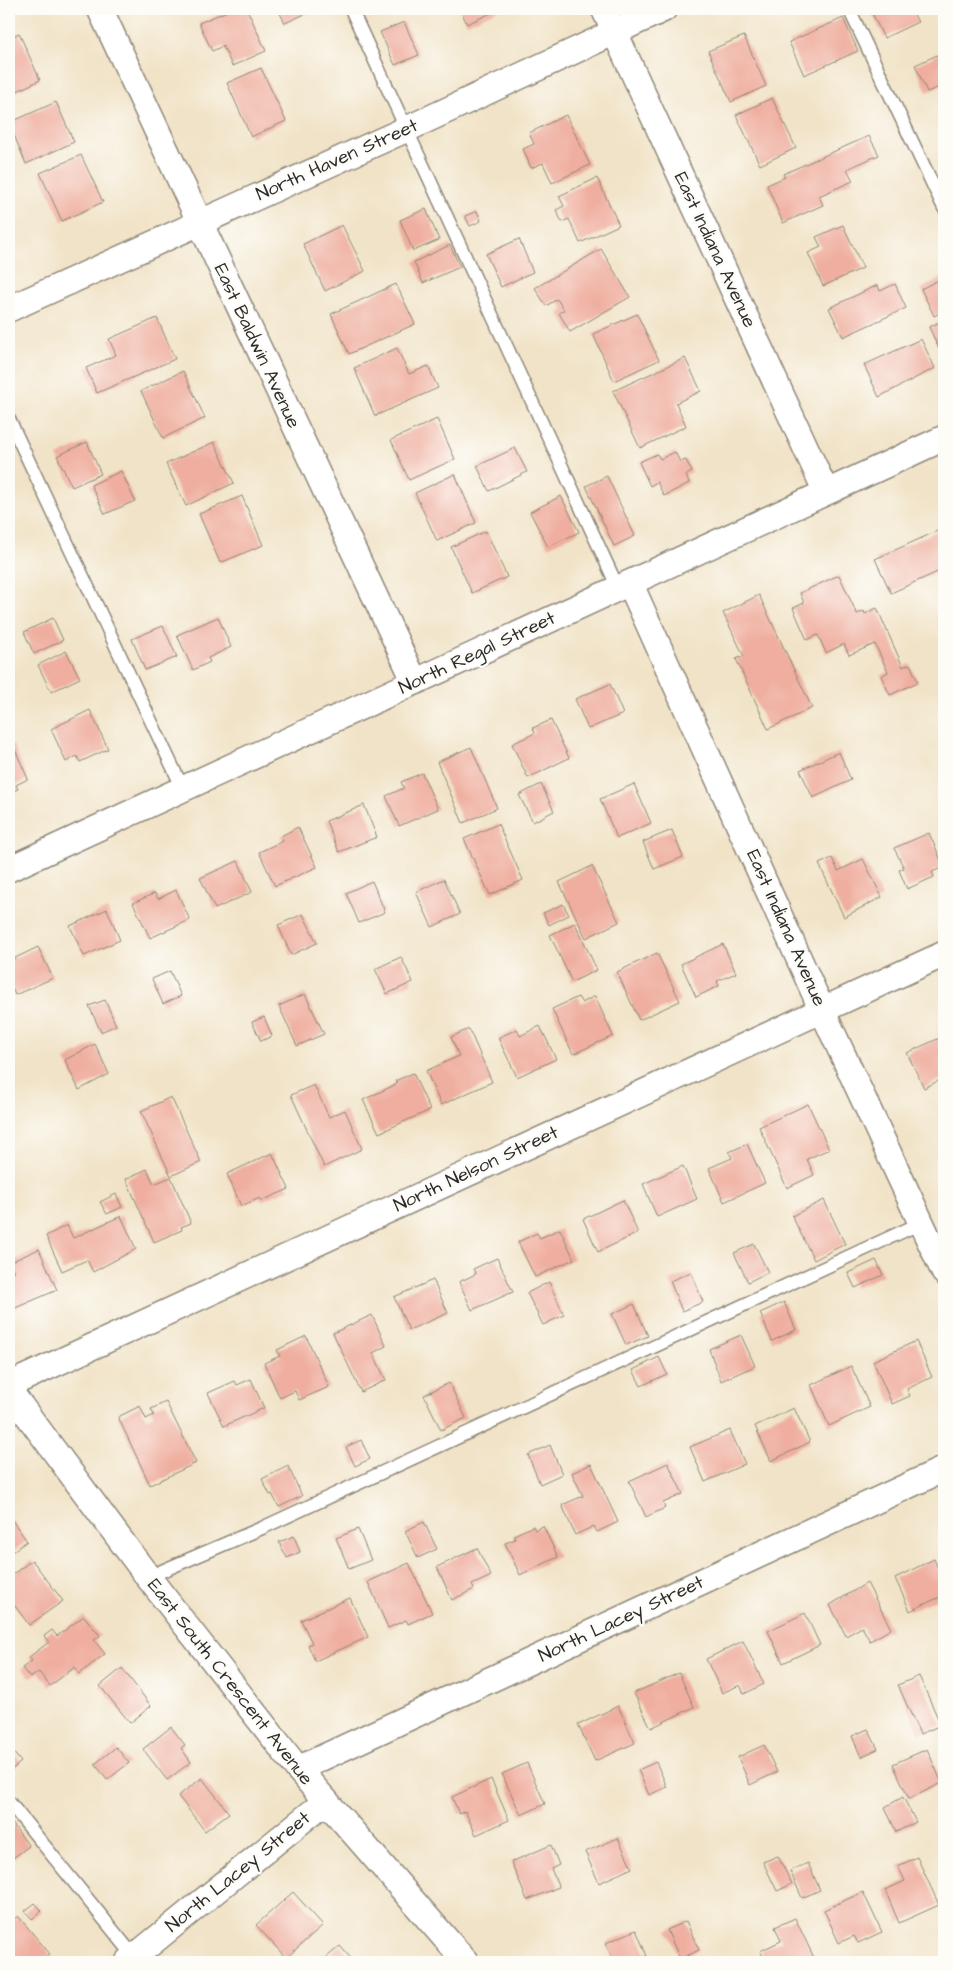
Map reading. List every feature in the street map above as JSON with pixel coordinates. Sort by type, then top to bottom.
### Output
[{"type":"street","name":"East Baldwin Avenue","points":[[100,9],[415,682]]},
{"type":"street","name":"East Indiana Avenue","points":[[604,9],[826,492]]},
{"type":"street","name":"North Haven Street","points":[[9,309],[407,129],[664,9]]},
{"type":"street","name":"North Regal Street","points":[[9,869],[944,438]]},
{"type":"street","name":"East Indiana Avenue","points":[[624,586],[944,1272]]},
{"type":"street","name":"North Nelson Street","points":[[9,1385],[944,954]]},
{"type":"street","name":"East South Crescent Avenue","points":[[9,1390],[18,1420],[148,1577],[298,1769],[466,1962]]},
{"type":"street","name":"North Lacey Street","points":[[298,1769],[944,1469]]},
{"type":"street","name":"North Lacey Street","points":[[134,1960],[326,1802]]},
{"type":"lane","points":[[351,9],[624,586]]},
{"type":"lane","points":[[849,9],[944,208]]},
{"type":"lane","points":[[9,419],[183,789]]},
{"type":"lane","points":[[148,1577],[262,1528],[921,1223]]},
{"type":"lane","points":[[9,1802],[134,1960]]},
{"type":"building","points":[[232,9],[247,9],[266,51],[232,66],[223,46],[212,51],[199,23]]},
{"type":"building","points":[[278,9],[316,9],[285,23]]},
{"type":"building","points":[[460,9],[500,9],[467,24]]},
{"type":"building","points":[[870,9],[911,9],[918,22],[884,38]]},
{"type":"building","points":[[843,18],[858,51],[804,75],[789,42]]},
{"type":"building","points":[[404,22],[419,55],[395,65],[380,32]]},
{"type":"building","points":[[19,33],[40,80],[9,95],[9,38]]},
{"type":"building","points":[[744,36],[766,86],[731,102],[708,51]]},
{"type":"building","points":[[944,52],[944,85],[927,92],[915,65]]},
{"type":"building","points":[[261,68],[286,121],[251,137],[227,83]]},
{"type":"building","points":[[772,98],[796,148],[760,165],[736,115]]},
{"type":"building","points":[[56,102],[74,142],[26,164],[9,123]]},
{"type":"building","points":[[566,115],[590,165],[552,183],[543,163],[531,168],[523,149],[534,144],[529,133]]},
{"type":"building","points":[[869,136],[879,155],[847,169],[853,181],[819,196],[823,205],[783,223],[767,185],[785,177],[783,174]]},
{"type":"building","points":[[81,155],[103,202],[62,221],[40,173]]},
{"type":"building","points":[[597,178],[619,225],[580,243],[569,219],[562,222],[556,210],[564,206],[559,196]]},
{"type":"building","points":[[426,209],[439,240],[413,251],[400,220]]},
{"type":"building","points":[[477,211],[481,221],[470,226],[465,216]]},
{"type":"building","points":[[342,225],[365,271],[325,291],[303,244]]},
{"type":"building","points":[[843,225],[863,268],[823,286],[808,253],[821,247],[816,237]]},
{"type":"building","points":[[519,239],[533,272],[501,287],[486,254]]},
{"type":"building","points":[[450,245],[460,267],[423,283],[414,262]]},
{"type":"building","points":[[601,249],[630,297],[570,332],[559,313],[564,310],[557,299],[546,306],[535,288]]},
{"type":"building","points":[[944,277],[944,311],[934,316],[921,289]]},
{"type":"building","points":[[396,284],[415,324],[349,354],[331,314]]},
{"type":"building","points":[[895,284],[906,308],[843,337],[829,308],[878,285],[880,291]]},
{"type":"building","points":[[637,314],[659,360],[614,381],[593,334]]},
{"type":"building","points":[[157,318],[175,359],[97,393],[86,368],[116,355],[109,339]]},
{"type":"building","points":[[944,320],[944,360],[929,327]]},
{"type":"building","points":[[921,339],[935,368],[879,397],[864,365]]},
{"type":"building","points":[[397,348],[409,374],[428,366],[438,388],[375,416],[354,368]]},
{"type":"building","points":[[685,358],[701,391],[676,403],[686,426],[640,448],[613,391]]},
{"type":"building","points":[[183,371],[205,418],[163,438],[141,391]]},
{"type":"building","points":[[437,419],[455,459],[409,480],[391,440]]},
{"type":"building","points":[[87,442],[101,474],[72,487],[57,456]]},
{"type":"building","points":[[214,442],[234,483],[186,506],[166,464]]},
{"type":"building","points":[[515,448],[527,472],[489,491],[477,466]]},
{"type":"building","points":[[675,452],[680,462],[686,460],[692,472],[686,475],[689,483],[664,496],[657,482],[650,486],[639,462],[657,454],[660,459]]},
{"type":"building","points":[[121,471],[135,501],[105,514],[91,485]]},
{"type":"building","points":[[455,474],[476,523],[437,541],[415,493]]},
{"type":"building","points":[[607,476],[635,536],[614,546],[586,486]]},
{"type":"building","points":[[242,496],[263,545],[220,563],[199,514]]},
{"type":"building","points":[[561,496],[579,532],[548,547],[530,512]]},
{"type":"building","points":[[944,528],[944,569],[891,593],[875,559]]},
{"type":"building","points":[[486,531],[507,577],[472,593],[451,547]]},
{"type":"building","points":[[839,575],[857,614],[864,611],[865,614],[877,608],[903,667],[910,664],[918,682],[890,695],[881,676],[888,672],[875,644],[849,655],[844,644],[826,653],[818,635],[807,640],[793,608],[804,603],[800,593]]},
{"type":"building","points":[[759,595],[812,708],[768,729],[736,659],[744,656],[723,613]]},
{"type":"building","points":[[218,617],[231,647],[208,658],[210,662],[193,670],[177,635]]},
{"type":"building","points":[[53,618],[63,640],[34,654],[24,632]]},
{"type":"building","points":[[163,626],[177,657],[145,670],[132,639]]},
{"type":"building","points":[[66,651],[80,678],[51,692],[38,665]]},
{"type":"building","points":[[610,684],[623,714],[588,729],[575,699]]},
{"type":"building","points":[[90,710],[108,749],[80,762],[77,756],[66,762],[51,729]]},
{"type":"building","points":[[551,720],[569,758],[528,778],[512,744],[535,733],[533,728]]},
{"type":"building","points":[[13,745],[28,779],[16,785],[18,789],[9,793],[9,747]]},
{"type":"building","points":[[471,747],[497,808],[463,823],[437,762]]},
{"type":"building","points":[[839,752],[851,780],[813,798],[800,770]]},
{"type":"building","points":[[422,773],[438,809],[399,826],[386,796],[404,788],[401,782]]},
{"type":"building","points":[[541,784],[554,811],[533,822],[519,795]]},
{"type":"building","points":[[634,784],[651,823],[617,838],[600,799]]},
{"type":"building","points":[[364,805],[377,837],[339,852],[326,821]]},
{"type":"building","points":[[498,824],[523,880],[490,895],[464,839]]},
{"type":"building","points":[[298,827],[317,867],[275,886],[259,852],[283,841],[281,836]]},
{"type":"building","points":[[672,830],[683,857],[654,869],[643,842]]},
{"type":"building","points":[[929,833],[944,867],[932,872],[934,877],[907,889],[899,870],[904,868],[894,848]]},
{"type":"building","points":[[832,858],[838,871],[863,859],[882,897],[844,917],[819,864]]},
{"type":"building","points":[[238,861],[252,892],[215,909],[200,878]]},
{"type":"building","points":[[592,866],[619,922],[586,938],[559,882]]},
{"type":"building","points":[[444,879],[460,914],[432,927],[416,892]]},
{"type":"building","points":[[372,881],[385,912],[359,923],[346,893]]},
{"type":"building","points":[[176,890],[190,920],[150,938],[133,903],[155,893],[158,899]]},
{"type":"building","points":[[563,904],[569,915],[549,925],[543,913]]},
{"type":"building","points":[[107,909],[120,940],[84,956],[70,926]]},
{"type":"building","points":[[303,914],[317,943],[291,955],[278,925]]},
{"type":"building","points":[[575,923],[597,970],[572,982],[550,935]]},
{"type":"building","points":[[723,944],[736,973],[717,981],[719,986],[696,997],[681,964]]},
{"type":"building","points":[[38,947],[53,978],[15,995],[9,981],[9,961]]},
{"type":"building","points":[[657,953],[680,1001],[639,1020],[617,972]]},
{"type":"building","points":[[401,957],[413,982],[387,994],[375,969]]},
{"type":"building","points":[[170,971],[181,996],[163,1004],[152,979]]},
{"type":"building","points":[[305,994],[324,1034],[297,1046],[279,1006]]},
{"type":"building","points":[[595,996],[613,1036],[573,1054],[552,1009],[578,997],[582,1003]]},
{"type":"building","points":[[105,1000],[116,1025],[101,1032],[89,1006]]},
{"type":"building","points":[[264,1017],[272,1036],[261,1041],[252,1022]]},
{"type":"building","points":[[540,1026],[556,1059],[517,1077],[498,1038],[517,1029],[520,1036]]},
{"type":"building","points":[[469,1029],[492,1082],[441,1105],[426,1071],[459,1056],[451,1037]]},
{"type":"building","points":[[944,1036],[944,1078],[924,1088],[907,1053]]},
{"type":"building","points":[[95,1044],[109,1074],[79,1090],[65,1060]]},
{"type":"building","points":[[413,1073],[430,1110],[379,1133],[363,1100],[397,1084],[395,1081]]},
{"type":"building","points":[[314,1085],[329,1117],[345,1110],[362,1149],[324,1167],[291,1095]]},
{"type":"building","points":[[171,1097],[201,1162],[171,1176],[141,1111]]},
{"type":"building","points":[[808,1104],[829,1149],[807,1159],[814,1175],[787,1188],[759,1127]]},
{"type":"building","points":[[747,1144],[765,1183],[724,1202],[709,1168],[732,1158],[729,1152]]},
{"type":"building","points":[[272,1153],[289,1189],[261,1201],[260,1198],[241,1206],[227,1174]]},
{"type":"building","points":[[683,1166],[697,1199],[657,1217],[643,1184]]},
{"type":"building","points":[[147,1169],[154,1184],[171,1177],[191,1223],[181,1227],[182,1230],[154,1242],[126,1179]]},
{"type":"building","points":[[116,1194],[122,1207],[107,1214],[100,1202]]},
{"type":"building","points":[[623,1200],[638,1233],[598,1252],[583,1219]]},
{"type":"building","points":[[824,1200],[845,1244],[814,1260],[792,1216]]},
{"type":"building","points":[[121,1216],[136,1249],[93,1272],[87,1260],[62,1271],[46,1236],[67,1225],[73,1238]]},
{"type":"building","points":[[560,1229],[574,1259],[535,1277],[518,1242],[537,1233],[540,1238]]},
{"type":"building","points":[[754,1244],[768,1272],[748,1282],[734,1253]]},
{"type":"building","points":[[39,1249],[57,1290],[13,1309],[9,1299],[9,1275],[14,1272],[10,1262]]},
{"type":"building","points":[[497,1258],[513,1292],[472,1310],[459,1282],[476,1274],[473,1269]]},
{"type":"building","points":[[876,1260],[883,1275],[855,1288],[848,1273]]},
{"type":"building","points":[[691,1272],[703,1302],[682,1311],[670,1281]]},
{"type":"building","points":[[433,1280],[448,1313],[409,1330],[394,1297]]},
{"type":"building","points":[[549,1282],[564,1315],[543,1325],[527,1293]]},
{"type":"building","points":[[784,1302],[796,1330],[772,1341],[760,1313]]},
{"type":"building","points":[[634,1304],[648,1336],[626,1345],[612,1314]]},
{"type":"building","points":[[372,1315],[386,1346],[373,1353],[386,1380],[361,1392],[333,1333]]},
{"type":"building","points":[[741,1335],[755,1366],[721,1381],[709,1349]]},
{"type":"building","points":[[306,1336],[329,1387],[299,1400],[295,1391],[280,1398],[264,1363],[280,1356],[277,1350]]},
{"type":"building","points":[[916,1341],[932,1377],[907,1389],[910,1396],[892,1404],[873,1361]]},
{"type":"building","points":[[659,1357],[667,1374],[641,1386],[633,1370]]},
{"type":"building","points":[[851,1366],[870,1407],[829,1426],[811,1385]]},
{"type":"building","points":[[251,1379],[264,1408],[224,1426],[208,1393],[235,1381],[237,1385]]},
{"type":"building","points":[[449,1383],[466,1418],[441,1430],[424,1395]]},
{"type":"building","points":[[166,1402],[196,1463],[150,1485],[118,1417],[140,1406],[146,1419],[154,1415],[151,1409]]},
{"type":"building","points":[[794,1408],[810,1442],[771,1461],[755,1426]]},
{"type":"building","points":[[730,1430],[745,1464],[705,1482],[690,1447]]},
{"type":"building","points":[[361,1440],[370,1459],[355,1466],[346,1447]]},
{"type":"building","points":[[550,1445],[562,1474],[540,1484],[528,1455]]},
{"type":"building","points":[[668,1463],[683,1494],[663,1503],[665,1508],[646,1517],[629,1481]]},
{"type":"building","points":[[591,1464],[618,1522],[597,1532],[594,1526],[575,1535],[562,1505],[583,1496],[572,1473]]},
{"type":"building","points":[[288,1466],[302,1496],[279,1507],[262,1479]]},
{"type":"building","points":[[9,1516],[27,1541],[9,1554]]},
{"type":"building","points":[[424,1522],[437,1549],[418,1558],[405,1531]]},
{"type":"building","points":[[533,1526],[535,1530],[543,1526],[558,1557],[520,1575],[505,1543],[515,1539],[514,1535]]},
{"type":"building","points":[[358,1529],[371,1560],[349,1569],[336,1538]]},
{"type":"building","points":[[294,1536],[300,1552],[287,1558],[279,1542]]},
{"type":"building","points":[[477,1548],[491,1576],[472,1585],[474,1589],[452,1600],[437,1567]]},
{"type":"building","points":[[934,1559],[944,1582],[944,1595],[910,1611],[895,1578]]},
{"type":"building","points":[[32,1560],[63,1601],[29,1625],[9,1598],[9,1577]]},
{"type":"building","points":[[409,1563],[432,1613],[408,1624],[406,1620],[388,1628],[368,1582]]},
{"type":"building","points":[[867,1583],[891,1629],[870,1641],[862,1627],[846,1636],[830,1605]]},
{"type":"building","points":[[350,1598],[368,1637],[315,1661],[308,1645],[312,1643],[301,1620]]},
{"type":"building","points":[[805,1613],[820,1645],[783,1663],[768,1631]]},
{"type":"building","points":[[84,1616],[100,1636],[94,1640],[105,1654],[79,1674],[75,1667],[50,1686],[39,1672],[30,1678],[22,1668],[32,1661],[29,1657],[49,1642],[44,1636],[52,1630],[57,1636]]},
{"type":"building","points":[[743,1641],[764,1684],[744,1694],[740,1685],[722,1693],[706,1659]]},
{"type":"building","points":[[122,1668],[151,1706],[130,1723],[100,1686]]},
{"type":"building","points":[[679,1673],[694,1707],[651,1728],[634,1693]]},
{"type":"building","points":[[919,1676],[941,1725],[920,1734],[898,1685]]},
{"type":"building","points":[[618,1706],[635,1743],[595,1761],[578,1725]]},
{"type":"building","points":[[171,1727],[185,1745],[181,1748],[191,1762],[167,1780],[143,1749]]},
{"type":"building","points":[[868,1729],[878,1749],[861,1757],[852,1736]]},
{"type":"building","points":[[764,1745],[777,1772],[750,1785],[738,1757]]},
{"type":"building","points":[[9,1747],[21,1762],[9,1772]]},
{"type":"building","points":[[116,1747],[129,1763],[107,1780],[95,1764]]},
{"type":"building","points":[[927,1749],[942,1783],[909,1799],[893,1764]]},
{"type":"building","points":[[656,1762],[667,1787],[649,1795],[638,1770]]},
{"type":"building","points":[[527,1763],[545,1804],[521,1815],[502,1774]]},
{"type":"building","points":[[202,1778],[229,1813],[205,1831],[178,1796]]},
{"type":"building","points":[[491,1779],[509,1820],[476,1835],[465,1811],[459,1814],[452,1797]]},
{"type":"building","points":[[903,1797],[916,1822],[896,1832],[885,1807]]},
{"type":"building","points":[[11,1822],[29,1846],[9,1861],[9,1823]]},
{"type":"building","points":[[618,1838],[632,1868],[599,1883],[585,1852]]},
{"type":"building","points":[[551,1845],[559,1865],[551,1869],[559,1887],[527,1900],[511,1862]]},
{"type":"building","points":[[778,1856],[792,1884],[777,1891],[763,1862]]},
{"type":"building","points":[[917,1857],[939,1905],[899,1923],[885,1890],[905,1881],[898,1866]]},
{"type":"building","points":[[808,1863],[820,1890],[802,1898],[790,1871]]},
{"type":"building","points":[[293,1892],[323,1925],[286,1958],[256,1925]]},
{"type":"building","points":[[863,1892],[882,1932],[858,1943],[854,1936],[839,1943],[824,1910]]},
{"type":"building","points":[[35,1903],[42,1911],[32,1919],[25,1911]]},
{"type":"building","points":[[18,1916],[50,1954],[40,1962],[9,1962],[9,1923]]},
{"type":"building","points":[[795,1918],[816,1962],[766,1962],[760,1951],[781,1941],[775,1927]]},
{"type":"building","points":[[686,1921],[699,1950],[680,1959],[667,1930]]},
{"type":"building","points":[[636,1930],[647,1956],[633,1962],[614,1962],[606,1943]]},
{"type":"building","points":[[340,1946],[354,1962],[321,1962]]}]
